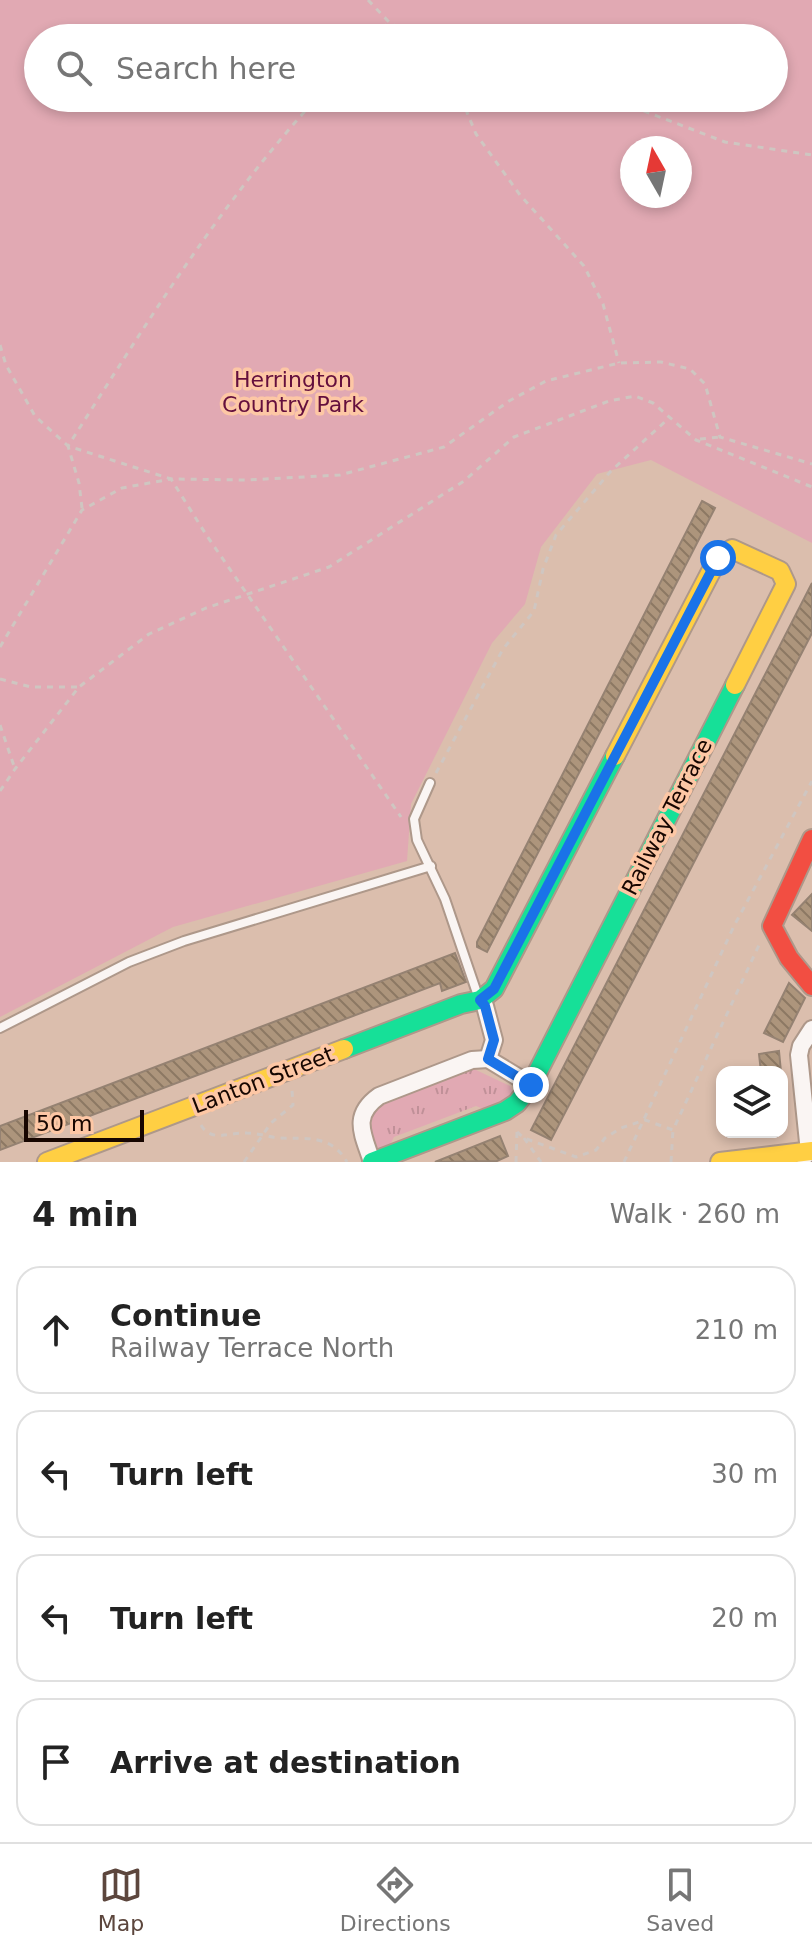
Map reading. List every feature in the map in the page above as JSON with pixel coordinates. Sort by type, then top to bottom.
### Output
[{"type":"street","name":"Railway Terrace","points":[[480,1000],[494,989],[718,558],[732,549],[780,571],[786,584],[531,1085]]},
{"type":"street","points":[[812,839],[772,926],[803,977],[812,986]]},
{"type":"street","points":[[480,1000],[485,1006],[494,1040],[488,1059]]},
{"type":"street","name":"Lanton Street","points":[[47,1162],[469,1001],[480,1000]]},
{"type":"street","points":[[720,1162],[806,1155],[799,1055],[812,1029]]},
{"type":"street","points":[[488,1059],[531,1085],[517,1103],[505,1111],[372,1162],[362,1132],[361,1118],[368,1104],[379,1096],[472,1060],[488,1059]]},
{"type":"lane","points":[[430,783],[414,819],[417,840],[445,899],[480,1000]]},
{"type":"lane","points":[[0,1028],[156,951],[431,866]]},
{"type":"path","points":[[368,0],[392,24]]},
{"type":"path","points":[[82,510],[79,483],[68,446],[166,292],[230,203],[304,112]]},
{"type":"path","points":[[467,112],[476,134],[520,195],[584,266],[603,304],[619,363]]},
{"type":"path","points":[[647,112],[725,142],[812,155]]},
{"type":"path","points":[[0,345],[6,365],[35,416],[68,446],[171,479],[417,840]]},
{"type":"path","points":[[0,647],[82,510],[122,488],[171,479],[247,480],[340,475],[444,447],[509,401],[546,381],[619,363],[661,362],[690,369],[705,384],[720,437]]},
{"type":"path","points":[[0,791],[79,687],[149,634],[206,608],[329,567],[464,481],[514,437],[609,401],[635,396],[653,403],[696,440],[812,487]]},
{"type":"path","points":[[430,783],[503,649],[534,611],[543,569],[556,535],[611,471],[670,417]]},
{"type":"path","points":[[696,440],[720,437],[812,464]]},
{"type":"path","points":[[0,679],[31,687],[79,687]]},
{"type":"path","points":[[0,725],[15,769]]},
{"type":"path","points":[[624,1162],[734,926],[812,781]]},
{"type":"path","points":[[671,1162],[673,1130],[752,956],[772,926]]},
{"type":"path","points":[[244,1162],[262,1135],[293,1105],[284,1071]]},
{"type":"path","points":[[516,1162],[517,1103]]},
{"type":"path","points":[[193,1106],[202,1129],[208,1134],[312,1137],[340,1152],[347,1162]]},
{"type":"path","points":[[524,1138],[576,1157],[596,1150],[605,1138],[621,1128],[645,1120],[673,1130]]},
{"type":"path","points":[[517,1132],[541,1162]]},
{"type":"green space","name":"Herrington Country Park","points":[[0,0],[812,0],[812,543],[651,460],[597,474],[541,547],[525,604],[492,643],[411,804],[407,861],[173,927],[0,1017]]},
{"type":"green space","points":[[474,1069],[510,1086],[513,1094],[486,1110],[476,1106],[394,1137],[389,1147],[377,1149],[371,1126],[375,1112],[381,1107]]},
{"type":"building","points":[[702,501],[715,508],[487,952],[477,947],[477,942]]},
{"type":"building","points":[[812,583],[812,633],[551,1140],[531,1130]]},
{"type":"building","points":[[812,894],[812,931],[792,915]]},
{"type":"building","points":[[455,953],[466,982],[442,991],[440,983],[0,1150],[0,1126]]},
{"type":"building","points":[[789,983],[805,998],[783,1042],[764,1033]]},
{"type":"building","points":[[779,1051],[780,1066],[760,1066],[759,1054]]},
{"type":"building","points":[[500,1136],[508,1156],[497,1161],[435,1162]]},
{"type":"traffic: fast","points":[[372,1162],[505,1111],[517,1103],[531,1085],[735,685]]},
{"type":"traffic: fast","points":[[344,1049],[461,1004],[480,1000],[494,989],[615,756]]},
{"type":"traffic: slow","points":[[615,756],[718,558],[732,549],[780,571],[786,584],[735,685]]},
{"type":"traffic: slow","points":[[47,1162],[344,1049]]},
{"type":"traffic: slow","points":[[720,1162],[812,1151]]},
{"type":"traffic: jam","points":[[812,839],[772,926],[789,958],[812,986]]},
{"type":"route","points":[[531,1085],[488,1059],[494,1040],[485,1006],[480,1000],[494,989],[718,558]]}]
